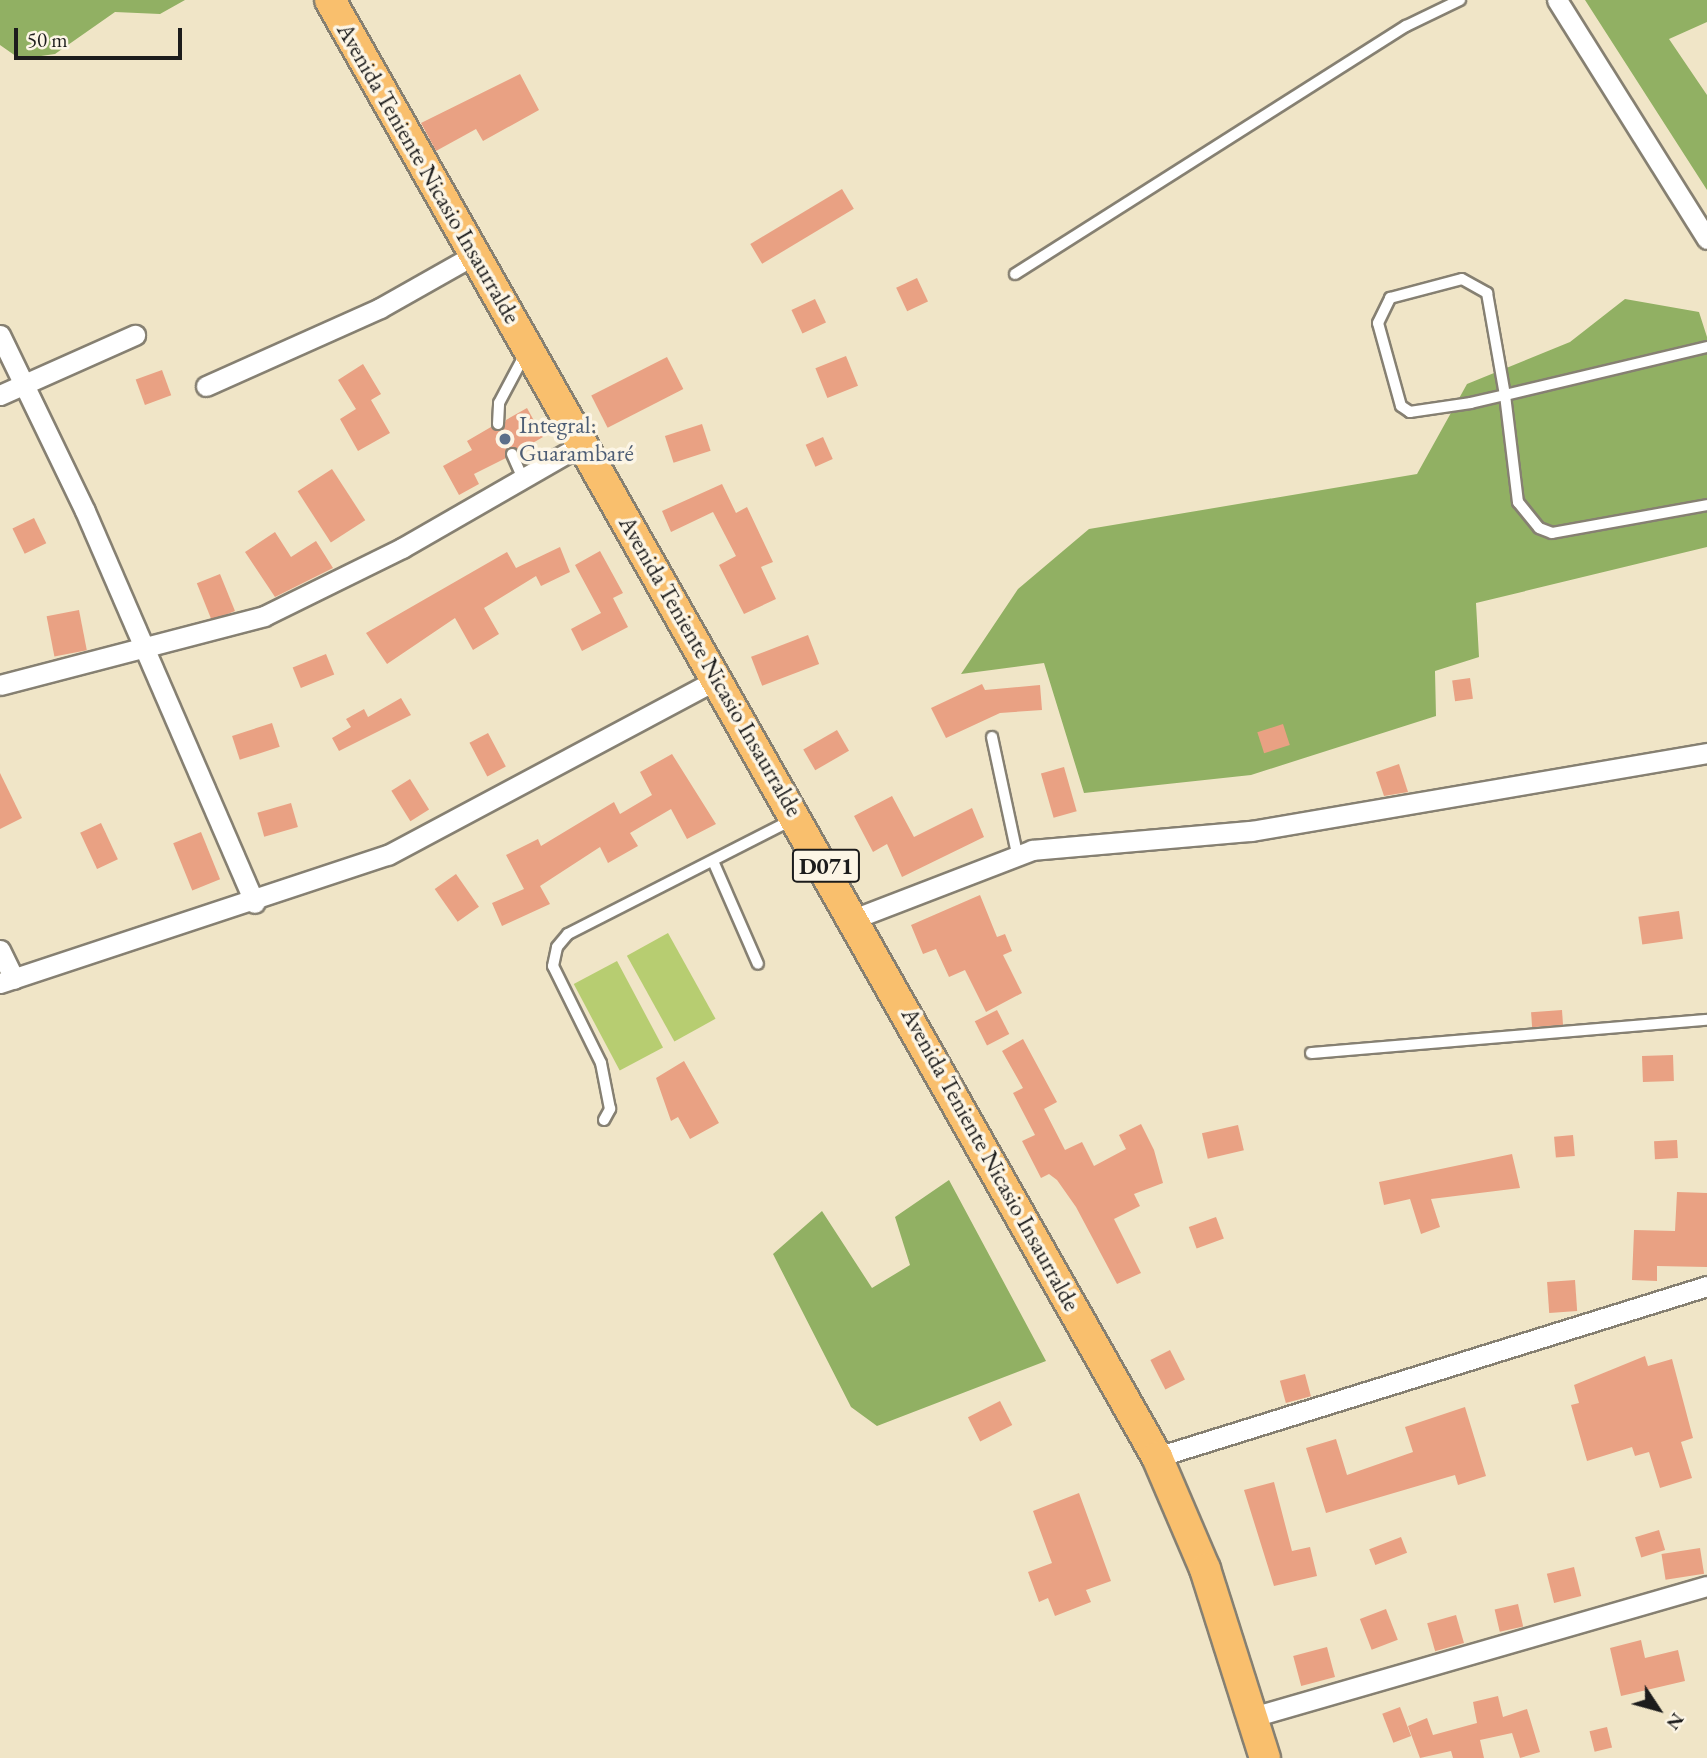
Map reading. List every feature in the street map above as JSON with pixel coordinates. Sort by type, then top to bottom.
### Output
[{"type":"main road","name":"Avenida Teniente Nicasio Insaurralde","points":[[330,0],[799,817],[1157,1457],[1205,1569],[1256,1716],[1265,1758]]},
{"type":"street","points":[[1558,0],[1707,239]]},
{"type":"street","points":[[206,386],[380,307],[476,254]]},
{"type":"street","points":[[0,335],[85,511],[141,651],[255,903]]},
{"type":"street","points":[[0,395],[135,335]]},
{"type":"street","points":[[0,685],[141,651],[264,616],[523,479],[583,444]]},
{"type":"street","points":[[0,950],[7,981],[255,903],[388,855],[718,679]]},
{"type":"street","points":[[856,918],[1017,854],[1251,831],[1707,753]]},
{"type":"street","points":[[1157,1457],[1707,1286]]},
{"type":"street","points":[[1256,1716],[1707,1586]]},
{"type":"lane","points":[[1015,274],[1406,26],[1460,0]]},
{"type":"lane","points":[[1707,347],[1505,395],[1426,411],[1401,406],[1378,323],[1390,298],[1462,279],[1477,282],[1487,293],[1505,395],[1518,502],[1539,528],[1552,533],[1707,505]]},
{"type":"lane","points":[[498,424],[499,403],[528,347]]},
{"type":"lane","points":[[512,454],[523,479]]},
{"type":"lane","points":[[992,737],[1017,854]]},
{"type":"lane","points":[[604,1120],[610,1109],[601,1063],[553,966],[557,947],[568,934],[799,817]]},
{"type":"lane","points":[[713,861],[758,964]]},
{"type":"lane","points":[[1311,1053],[1707,1020]]},
{"type":"green space","points":[[0,0],[185,0],[160,14],[115,12],[55,54],[20,59],[0,45]]},
{"type":"green space","points":[[1585,0],[1707,0],[1707,22],[1669,39],[1707,95],[1707,190]]},
{"type":"green space","points":[[1625,299],[1699,312],[1707,337],[1707,547],[1476,603],[1479,657],[1435,671],[1436,716],[1251,775],[1084,793],[1044,663],[961,674],[1018,589],[1089,529],[1417,474],[1467,384],[1570,342]]},
{"type":"green space","points":[[668,933],[716,1019],[674,1041],[627,956]]},
{"type":"green space","points":[[617,961],[663,1048],[620,1071],[574,984]]},
{"type":"green space","points":[[949,1180],[1046,1361],[877,1426],[851,1407],[773,1254],[822,1211],[872,1288],[910,1265],[895,1217]]},
{"type":"building","points":[[520,74],[539,110],[483,141],[476,129],[436,151],[421,123]]},
{"type":"building","points":[[842,189],[854,209],[762,264],[750,244]]},
{"type":"building","points":[[917,278],[928,302],[907,311],[896,288]]},
{"type":"building","points":[[815,299],[826,323],[802,334],[791,310]]},
{"type":"building","points":[[846,356],[858,386],[827,398],[815,368]]},
{"type":"building","points":[[667,357],[683,389],[608,428],[591,396]]},
{"type":"building","points":[[363,364],[381,394],[371,400],[390,433],[358,451],[340,419],[356,409],[338,380]]},
{"type":"building","points":[[162,370],[171,395],[145,405],[136,380]]},
{"type":"building","name":"Integral: Guarambaré","points":[[527,408],[543,437],[519,451],[508,448],[506,458],[474,474],[479,484],[459,495],[443,466],[472,450],[467,441],[491,427],[502,430],[506,420]]},
{"type":"building","points":[[702,424],[711,451],[674,463],[665,436]]},
{"type":"building","points":[[823,437],[833,459],[815,467],[806,445]]},
{"type":"building","points":[[332,469],[365,520],[331,542],[298,491]]},
{"type":"building","points":[[722,484],[736,513],[747,507],[773,562],[761,567],[776,599],[744,614],[719,565],[736,556],[713,512],[671,532],[662,511]]},
{"type":"building","points":[[34,518],[46,543],[25,554],[12,529]]},
{"type":"building","points":[[275,532],[291,557],[316,541],[333,568],[275,597],[245,552]]},
{"type":"building","points":[[560,547],[570,572],[541,586],[536,576],[484,608],[499,634],[473,650],[455,618],[387,664],[366,633],[507,552],[516,568]]},
{"type":"building","points":[[600,551],[623,593],[613,598],[628,627],[582,651],[571,629],[601,613],[575,565]]},
{"type":"building","points":[[220,574],[235,611],[212,620],[197,583]]},
{"type":"building","points":[[79,610],[87,650],[54,657],[47,616]]},
{"type":"building","points":[[808,635],[819,664],[762,686],[751,657]]},
{"type":"building","points":[[326,654],[334,674],[301,688],[293,667]]},
{"type":"building","points":[[1470,678],[1473,699],[1455,701],[1452,681]]},
{"type":"building","points":[[982,684],[985,690],[1040,685],[1042,710],[1000,713],[946,738],[931,708]]},
{"type":"building","points":[[401,698],[411,715],[339,751],[332,738],[351,727],[346,719],[364,709],[368,717]]},
{"type":"building","points":[[272,723],[280,747],[240,760],[232,736]]},
{"type":"building","points":[[1283,724],[1290,745],[1264,753],[1257,732]]},
{"type":"building","points":[[837,730],[849,751],[815,770],[803,750]]},
{"type":"building","points":[[488,733],[506,767],[487,776],[469,743]]},
{"type":"building","points":[[672,754],[716,824],[687,839],[671,809],[630,833],[638,846],[608,863],[600,847],[540,886],[550,904],[502,926],[492,903],[524,889],[506,855],[538,839],[541,846],[614,802],[620,814],[652,795],[640,772]]},
{"type":"building","points":[[1399,764],[1408,792],[1384,796],[1376,772]]},
{"type":"building","points":[[1064,767],[1077,811],[1054,818],[1041,774]]},
{"type":"building","points":[[0,773],[22,818],[0,829]]},
{"type":"building","points":[[410,779],[429,810],[410,821],[391,791]]},
{"type":"building","points":[[892,796],[914,837],[972,808],[984,837],[902,877],[887,844],[873,852],[854,816]]},
{"type":"building","points":[[291,803],[298,827],[264,837],[257,813]]},
{"type":"building","points":[[101,823],[118,859],[97,869],[80,833]]},
{"type":"building","points":[[201,832],[220,879],[192,891],[173,843]]},
{"type":"building","points":[[456,874],[479,907],[458,922],[435,889]]},
{"type":"building","points":[[980,895],[997,937],[1005,934],[1012,951],[1003,955],[1022,993],[986,1012],[965,970],[949,977],[936,949],[923,954],[911,925]]},
{"type":"building","points":[[1679,911],[1683,939],[1642,944],[1638,917]]},
{"type":"building","points":[[997,1010],[1009,1034],[987,1045],[975,1021]]},
{"type":"building","points":[[1562,1010],[1563,1025],[1532,1027],[1531,1012]]},
{"type":"building","points":[[1023,1039],[1057,1102],[1044,1109],[1065,1150],[1082,1142],[1094,1166],[1126,1149],[1119,1135],[1141,1124],[1154,1150],[1163,1183],[1134,1194],[1140,1206],[1114,1219],[1141,1273],[1117,1284],[1076,1207],[1057,1180],[1049,1174],[1041,1178],[1022,1141],[1035,1135],[1013,1093],[1023,1088],[1002,1051]]},
{"type":"building","points":[[1673,1055],[1674,1081],[1643,1082],[1642,1056]]},
{"type":"building","points":[[684,1061],[719,1123],[690,1139],[678,1117],[671,1121],[656,1078]]},
{"type":"building","points":[[1238,1125],[1244,1150],[1208,1159],[1202,1133]]},
{"type":"building","points":[[1573,1135],[1575,1156],[1556,1158],[1554,1137]]},
{"type":"building","points":[[1677,1140],[1678,1158],[1655,1159],[1654,1141]]},
{"type":"building","points":[[1512,1154],[1520,1188],[1431,1199],[1440,1227],[1421,1234],[1410,1199],[1384,1205],[1379,1182]]},
{"type":"building","points":[[1677,1192],[1707,1193],[1707,1267],[1657,1266],[1657,1281],[1632,1280],[1634,1230],[1675,1231]]},
{"type":"building","points":[[1216,1217],[1224,1239],[1197,1249],[1189,1227]]},
{"type":"building","points":[[1575,1280],[1577,1311],[1549,1313],[1547,1282]]},
{"type":"building","points":[[1170,1350],[1185,1379],[1165,1389],[1150,1360]]},
{"type":"building","points":[[1645,1356],[1648,1366],[1672,1359],[1693,1438],[1681,1442],[1692,1478],[1660,1488],[1649,1452],[1635,1456],[1632,1447],[1587,1461],[1571,1405],[1579,1403],[1574,1385]]},
{"type":"building","points":[[1305,1374],[1311,1396],[1286,1403],[1280,1381]]},
{"type":"building","points":[[1000,1401],[1012,1425],[980,1441],[968,1417]]},
{"type":"building","points":[[1465,1407],[1486,1476],[1458,1485],[1455,1475],[1326,1513],[1306,1448],[1336,1439],[1347,1475],[1413,1452],[1405,1427]]},
{"type":"building","points":[[1274,1482],[1292,1551],[1310,1547],[1317,1576],[1274,1586],[1244,1490]]},
{"type":"building","points":[[1079,1493],[1111,1581],[1086,1590],[1091,1602],[1055,1616],[1048,1598],[1039,1602],[1028,1572],[1052,1563],[1033,1511]]},
{"type":"building","points":[[1659,1530],[1665,1550],[1641,1557],[1635,1537]]},
{"type":"building","points":[[1401,1537],[1407,1553],[1375,1565],[1369,1549]]},
{"type":"building","points":[[1700,1548],[1704,1574],[1666,1580],[1661,1554]]},
{"type":"building","points":[[1574,1567],[1581,1596],[1554,1603],[1547,1574]]},
{"type":"building","points":[[1518,1604],[1523,1626],[1500,1632],[1495,1609]]},
{"type":"building","points":[[1386,1609],[1398,1640],[1372,1650],[1360,1619]]},
{"type":"building","points":[[1456,1615],[1464,1643],[1435,1651],[1427,1623]]},
{"type":"building","points":[[1641,1640],[1645,1658],[1678,1650],[1685,1681],[1621,1696],[1610,1648]]},
{"type":"building","points":[[1327,1647],[1335,1677],[1301,1686],[1293,1656]]},
{"type":"building","points":[[1498,1696],[1503,1717],[1527,1709],[1540,1752],[1520,1758],[1512,1733],[1480,1740],[1484,1758],[1453,1758],[1451,1751],[1420,1758],[1408,1726],[1427,1718],[1433,1735],[1477,1723],[1473,1702]]},
{"type":"building","points":[[1400,1707],[1411,1736],[1393,1743],[1382,1714]]},
{"type":"building","points":[[1607,1727],[1612,1747],[1595,1752],[1590,1731]]},
{"type":"place","name":"Integral: Guarambaré","points":[[505,439]]}]
